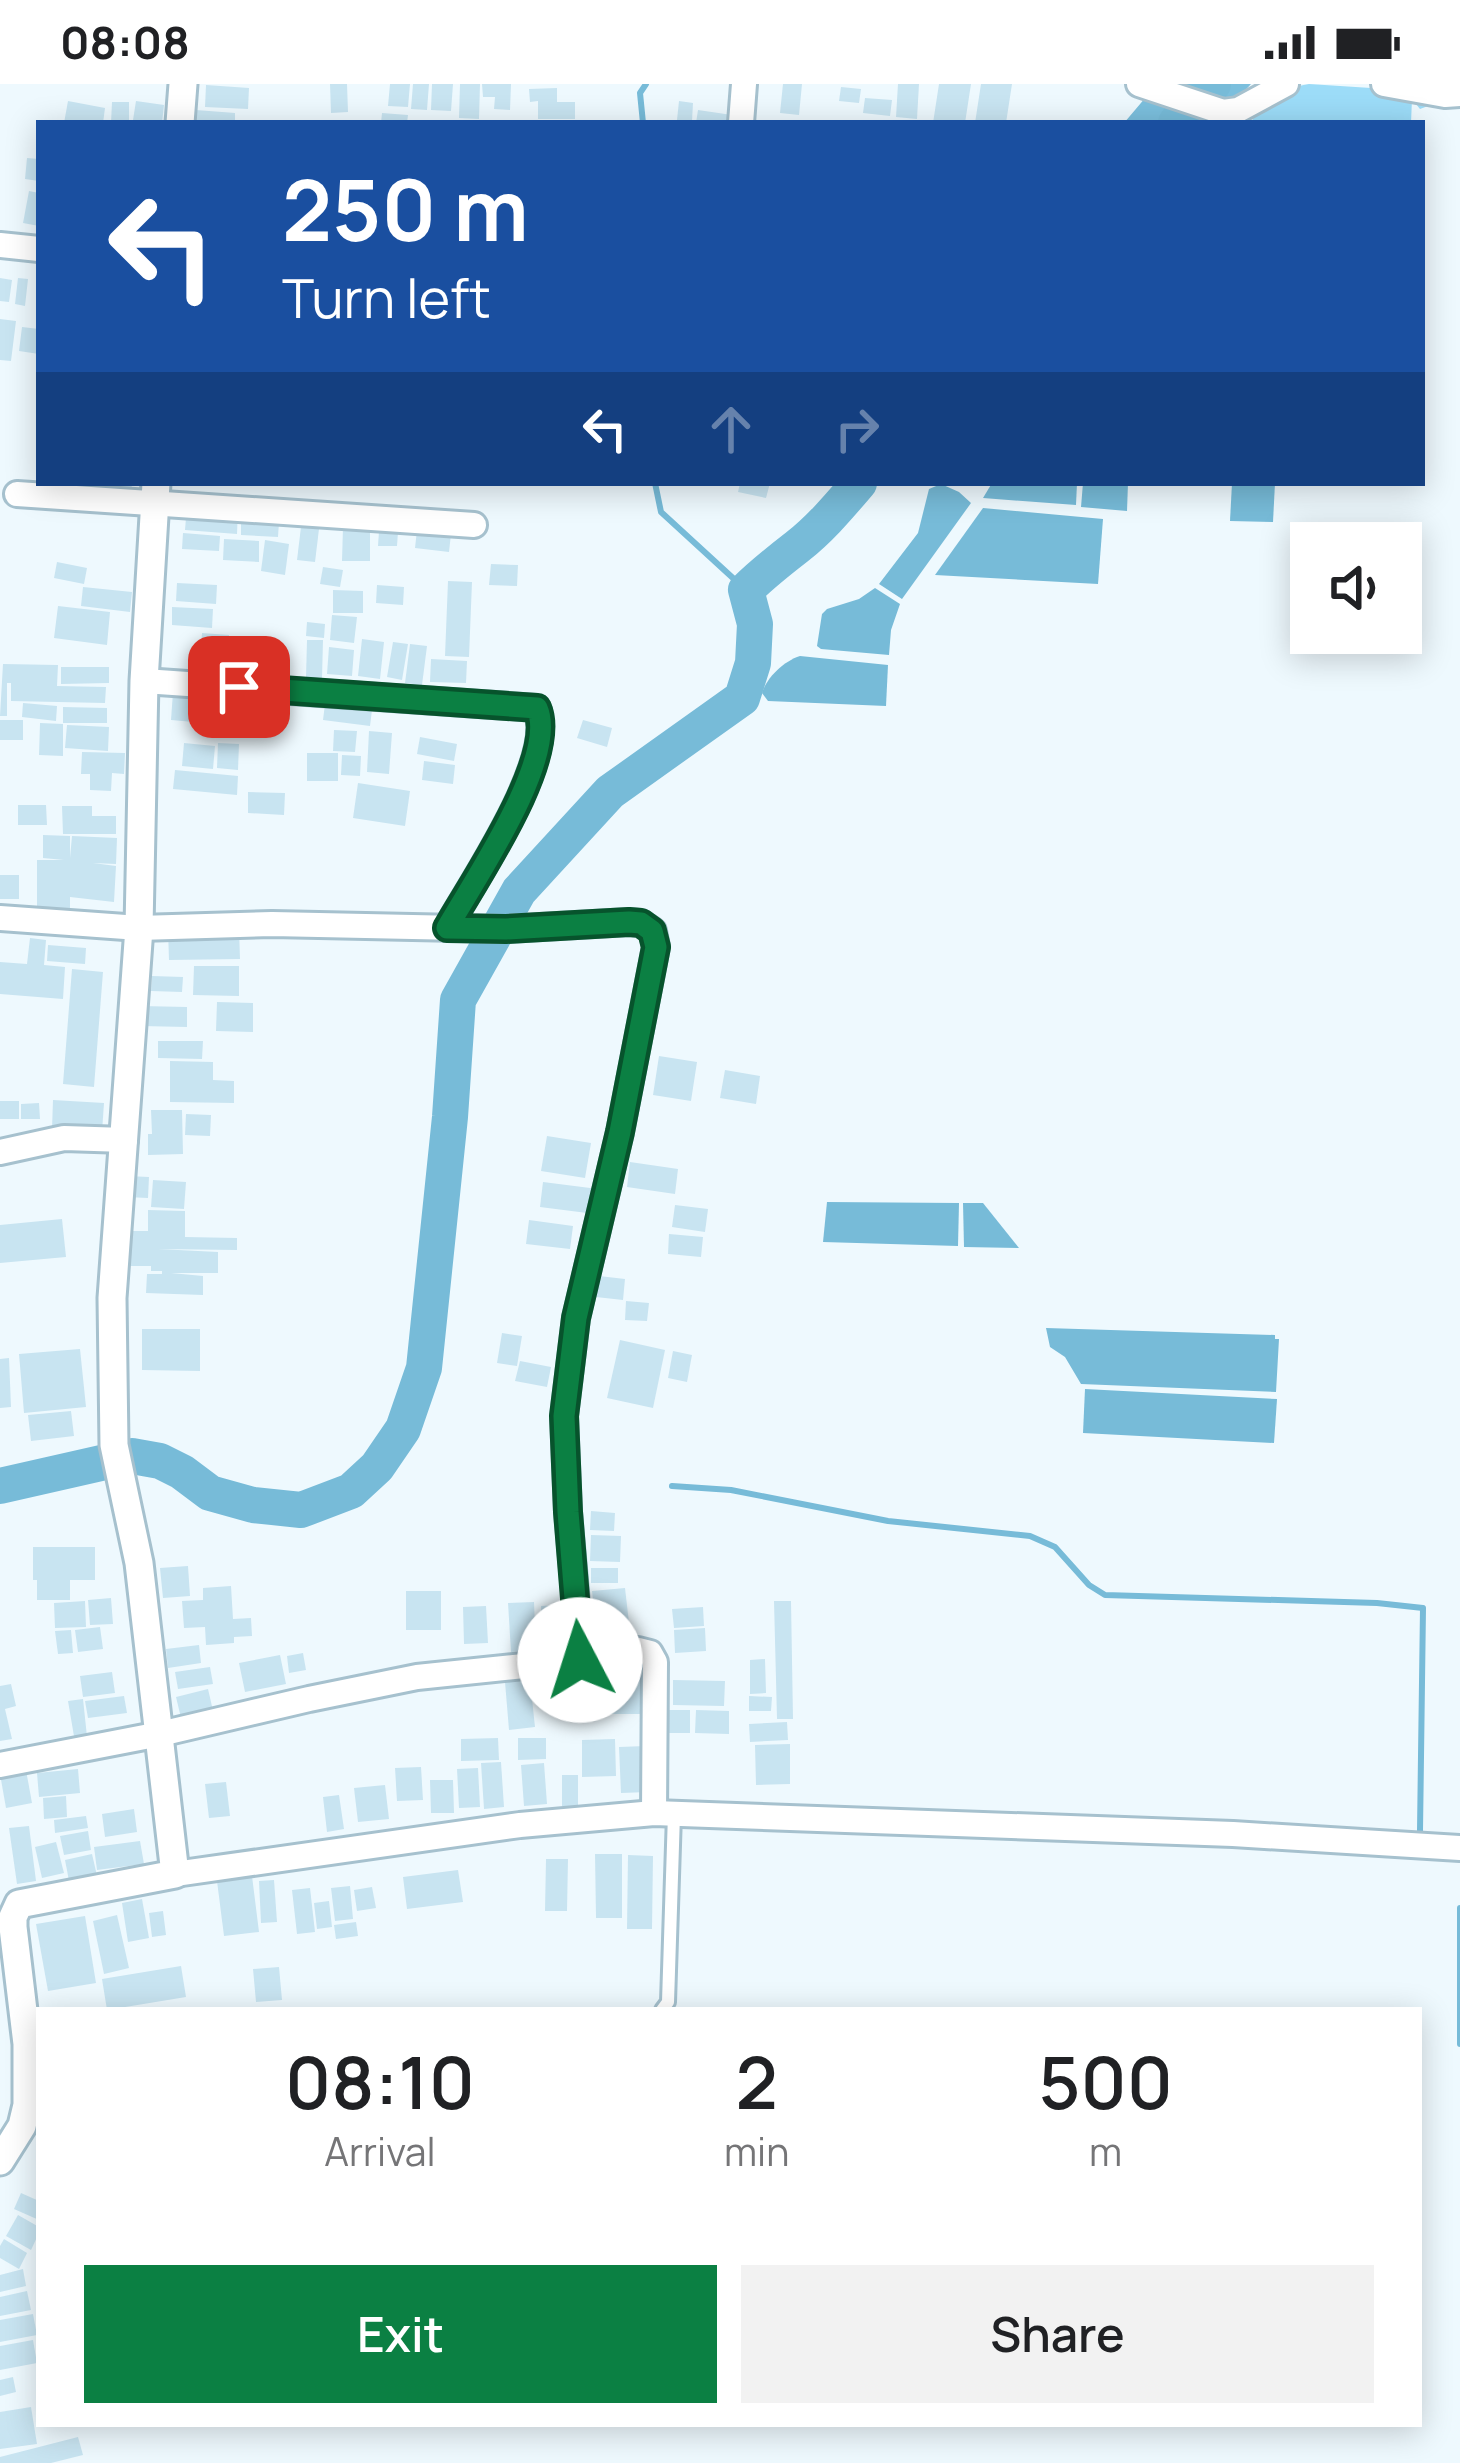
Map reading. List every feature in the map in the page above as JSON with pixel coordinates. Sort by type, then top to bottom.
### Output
[{"type":"street","points":[[180,120],[183,84]]},
{"type":"street","points":[[741,120],[744,84]]},
{"type":"street","points":[[1138,84],[1223,112],[1238,110],[1286,84]]},
{"type":"street","points":[[1384,84],[1460,94]]},
{"type":"street","points":[[0,245],[36,249]]},
{"type":"street","points":[[17,494],[155,492],[303,515],[474,525]]},
{"type":"street","points":[[155,492],[143,681],[139,928],[112,1298],[115,1444],[139,1563],[175,1874]]},
{"type":"street","points":[[143,681],[537,708],[543,731],[533,768],[453,928]]},
{"type":"street","points":[[0,918],[139,928],[272,924],[506,929],[641,923],[652,931],[656,947],[620,1132],[576,1318],[564,1416],[580,1660]]},
{"type":"street","points":[[0,1152],[64,1138],[125,1139]]},
{"type":"street","points":[[0,1765],[417,1677],[638,1650],[654,1657],[664,1814]]},
{"type":"street","points":[[0,2162],[22,2126],[27,2105],[27,2044],[10,1906],[175,1874],[520,1825],[664,1814],[1460,1847]]},
{"type":"lane","points":[[664,1814],[668,2002],[664,2007]]},
{"type":"shaded area","points":[[1157,84],[1251,84],[1240,96],[1241,120],[1127,120]]},
{"type":"shaded area","points":[[1309,84],[1371,88],[1460,103],[1420,109],[1412,99],[1411,120],[1253,120],[1274,96]]},
{"type":"shaded area","points":[[946,486],[971,503],[902,599],[879,584],[918,533],[929,489]]},
{"type":"shaded area","points":[[990,486],[1077,486],[1076,505],[983,498]]},
{"type":"shaded area","points":[[1083,486],[1128,486],[1127,511],[1081,507]]},
{"type":"shaded area","points":[[1232,486],[1275,486],[1273,522],[1230,521]]},
{"type":"shaded area","points":[[983,508],[1103,519],[1098,584],[935,575]]},
{"type":"shaded area","points":[[875,588],[900,604],[889,655],[817,646],[827,609],[859,599]]},
{"type":"shaded area","points":[[800,656],[888,665],[886,706],[768,701],[762,693],[768,681]]},
{"type":"shaded area","points":[[827,1202],[959,1203],[958,1246],[823,1242]]},
{"type":"shaded area","points":[[963,1203],[983,1203],[1019,1248],[964,1247]]},
{"type":"shaded area","points":[[1046,1328],[1275,1335],[1279,1339],[1276,1392],[1081,1384],[1065,1357],[1050,1347]]},
{"type":"shaded area","points":[[1085,1389],[1277,1399],[1274,1443],[1083,1433]]},
{"type":"building","points":[[330,84],[347,84],[348,112],[331,113]]},
{"type":"building","points":[[390,84],[410,84],[408,107],[388,106]]},
{"type":"building","points":[[413,84],[429,84],[427,110],[411,109]]},
{"type":"building","points":[[432,84],[453,84],[451,111],[431,110]]},
{"type":"building","points":[[460,84],[480,84],[479,119],[459,118]]},
{"type":"building","points":[[482,84],[511,84],[510,110],[494,109],[495,97],[483,97]]},
{"type":"building","points":[[783,84],[802,84],[799,115],[780,113]]},
{"type":"building","points":[[898,84],[919,84],[917,119],[896,117]]},
{"type":"building","points":[[939,84],[971,84],[965,120],[933,120]]},
{"type":"building","points":[[981,84],[1012,84],[1006,120],[975,120]]},
{"type":"building","points":[[206,85],[249,88],[248,109],[205,107]]},
{"type":"building","points":[[841,87],[861,89],[859,103],[839,101]]},
{"type":"building","points":[[557,88],[557,102],[575,102],[575,119],[538,119],[538,101],[530,102],[529,89]]},
{"type":"building","points":[[865,98],[892,100],[890,116],[863,113]]},
{"type":"building","points":[[68,101],[105,108],[103,120],[65,120]]},
{"type":"building","points":[[136,101],[164,105],[162,120],[133,120]]},
{"type":"building","points":[[679,101],[693,103],[692,120],[677,120]]},
{"type":"building","points":[[112,102],[129,102],[129,120],[111,120]]},
{"type":"building","points":[[196,110],[235,113],[235,120],[195,120]]},
{"type":"building","points":[[698,110],[732,115],[731,120],[696,120]]},
{"type":"building","points":[[382,113],[408,115],[407,120],[381,120]]},
{"type":"building","points":[[27,158],[36,159],[36,181],[25,179]]},
{"type":"building","points":[[29,191],[36,192],[36,225],[23,223]]},
{"type":"building","points":[[0,278],[12,280],[9,302],[0,301]]},
{"type":"building","points":[[18,278],[28,279],[25,306],[15,304]]},
{"type":"building","points":[[0,319],[16,321],[11,361],[0,360]]},
{"type":"building","points":[[22,327],[36,329],[36,354],[19,351]]},
{"type":"building","points":[[66,486],[132,486],[131,500],[65,494]]},
{"type":"building","points":[[739,486],[769,486],[766,498],[738,492]]},
{"type":"building","points":[[187,506],[238,509],[237,534],[185,530]]},
{"type":"building","points":[[241,520],[279,522],[278,537],[241,535]]},
{"type":"building","points":[[301,527],[319,529],[315,562],[297,560]]},
{"type":"building","points":[[343,527],[370,528],[370,561],[342,561]]},
{"type":"building","points":[[417,530],[451,534],[449,552],[415,548]]},
{"type":"building","points":[[379,531],[398,532],[397,546],[378,546]]},
{"type":"building","points":[[183,533],[220,536],[219,551],[182,549]]},
{"type":"building","points":[[224,539],[259,541],[259,562],[223,560]]},
{"type":"building","points":[[265,540],[289,544],[285,575],[261,571]]},
{"type":"building","points":[[57,562],[87,568],[84,584],[54,578]]},
{"type":"building","points":[[491,564],[518,565],[517,586],[489,585]]},
{"type":"building","points":[[323,567],[343,570],[340,587],[320,584]]},
{"type":"building","points":[[448,581],[472,582],[469,657],[445,656]]},
{"type":"building","points":[[177,583],[217,585],[216,604],[176,601]]},
{"type":"building","points":[[377,585],[404,587],[403,605],[376,603]]},
{"type":"building","points":[[83,587],[132,592],[130,612],[81,606]]},
{"type":"building","points":[[333,590],[363,591],[363,613],[333,613]]},
{"type":"building","points":[[58,606],[110,612],[107,645],[54,638]]},
{"type":"building","points":[[172,607],[213,609],[212,628],[172,625]]},
{"type":"building","points":[[332,615],[357,617],[354,643],[330,640]]},
{"type":"building","points":[[307,622],[325,624],[324,638],[306,636]]},
{"type":"building","points":[[202,633],[229,635],[227,648],[201,645]]},
{"type":"building","points":[[362,639],[384,642],[380,679],[358,676]]},
{"type":"building","points":[[307,640],[323,640],[322,678],[306,678]]},
{"type":"building","points":[[393,642],[408,644],[402,680],[387,677]]},
{"type":"building","points":[[410,644],[427,646],[422,685],[405,683]]},
{"type":"building","points":[[229,645],[242,647],[237,679],[224,677]]},
{"type":"building","points":[[329,647],[354,650],[352,676],[327,674]]},
{"type":"building","points":[[246,651],[269,654],[265,681],[242,678]]},
{"type":"building","points":[[431,659],[467,661],[466,683],[430,682]]},
{"type":"building","points":[[3,664],[58,665],[57,686],[106,687],[105,703],[11,701],[11,683],[7,683],[7,716],[0,716]]},
{"type":"building","points":[[61,667],[109,667],[109,683],[61,684]]},
{"type":"building","points":[[173,692],[217,696],[215,724],[171,720]]},
{"type":"building","points":[[23,703],[57,706],[56,721],[22,717]]},
{"type":"building","points":[[325,704],[372,710],[370,726],[323,720]]},
{"type":"building","points":[[63,707],[107,708],[107,723],[63,723]]},
{"type":"building","points":[[0,720],[23,720],[23,740],[0,740]]},
{"type":"building","points":[[583,720],[612,728],[607,747],[577,738]]},
{"type":"building","points":[[40,723],[63,724],[63,756],[39,755]]},
{"type":"building","points":[[67,725],[109,727],[108,751],[65,748]]},
{"type":"building","points":[[334,730],[357,731],[355,752],[333,751]]},
{"type":"building","points":[[369,731],[392,733],[389,774],[367,772]]},
{"type":"building","points":[[420,737],[457,744],[454,761],[417,754]]},
{"type":"building","points":[[184,743],[215,746],[213,769],[182,766]]},
{"type":"building","points":[[218,743],[239,744],[238,770],[217,768]]},
{"type":"building","points":[[82,752],[125,753],[124,774],[112,773],[111,791],[90,790],[90,774],[81,774]]},
{"type":"building","points":[[307,753],[338,753],[338,781],[307,781]]},
{"type":"building","points":[[342,755],[361,756],[360,776],[341,775]]},
{"type":"building","points":[[424,761],[455,765],[453,784],[422,780]]},
{"type":"building","points":[[175,770],[238,776],[237,795],[173,789]]},
{"type":"building","points":[[358,783],[410,791],[405,826],[353,818]]},
{"type":"building","points":[[248,792],[285,793],[284,815],[248,813]]},
{"type":"building","points":[[18,805],[46,805],[47,825],[18,825]]},
{"type":"building","points":[[62,806],[92,806],[92,816],[116,816],[116,834],[63,834]]},
{"type":"building","points":[[43,835],[70,836],[70,858],[72,836],[117,838],[116,864],[93,863],[116,866],[114,902],[70,897],[70,908],[37,908],[37,860],[64,860],[43,858]]},
{"type":"building","points":[[0,875],[19,875],[19,899],[0,899]]},
{"type":"building","points":[[239,929],[240,959],[169,960],[168,930]]},
{"type":"building","points":[[30,938],[46,940],[44,965],[65,967],[63,999],[0,994],[0,962],[27,964]]},
{"type":"building","points":[[48,945],[86,948],[85,964],[47,961]]},
{"type":"building","points":[[194,966],[239,966],[239,996],[193,995]]},
{"type":"building","points":[[72,969],[103,972],[94,1087],[63,1084]]},
{"type":"building","points":[[152,976],[183,977],[182,992],[151,991]]},
{"type":"building","points":[[217,1002],[253,1003],[253,1032],[216,1031]]},
{"type":"building","points":[[141,1006],[187,1007],[187,1027],[141,1026]]},
{"type":"building","points":[[158,1041],[203,1041],[202,1059],[158,1058]]},
{"type":"building","points":[[659,1056],[697,1062],[691,1101],[653,1095]]},
{"type":"building","points":[[170,1061],[213,1062],[213,1080],[234,1081],[234,1103],[170,1102]]},
{"type":"building","points":[[725,1070],[760,1076],[756,1104],[720,1098]]},
{"type":"building","points":[[53,1100],[104,1103],[102,1132],[52,1129]]},
{"type":"building","points":[[0,1101],[19,1101],[19,1119],[0,1119]]},
{"type":"building","points":[[39,1103],[40,1119],[21,1119],[21,1104]]},
{"type":"building","points":[[151,1110],[182,1110],[183,1154],[148,1155]]},
{"type":"building","points":[[186,1114],[211,1115],[210,1136],[185,1135]]},
{"type":"building","points":[[547,1136],[591,1143],[585,1178],[541,1171]]},
{"type":"building","points":[[630,1162],[678,1169],[675,1194],[627,1187]]},
{"type":"building","points":[[127,1176],[149,1177],[148,1198],[126,1197]]},
{"type":"building","points":[[153,1180],[186,1182],[184,1209],[151,1207]]},
{"type":"building","points":[[543,1182],[598,1189],[595,1214],[540,1207]]},
{"type":"building","points":[[675,1205],[708,1209],[705,1232],[672,1227]]},
{"type":"building","points":[[148,1210],[185,1211],[185,1237],[237,1238],[237,1250],[158,1249],[218,1252],[218,1273],[171,1273],[203,1276],[203,1295],[146,1293],[147,1274],[162,1271],[125,1266],[123,1231],[148,1231]]},
{"type":"building","points":[[62,1219],[66,1257],[0,1263],[0,1225]]},
{"type":"building","points":[[529,1220],[573,1226],[570,1249],[526,1244]]},
{"type":"building","points":[[669,1234],[703,1237],[701,1257],[668,1254]]},
{"type":"building","points":[[599,1276],[625,1279],[623,1300],[596,1297]]},
{"type":"building","points":[[626,1301],[649,1303],[647,1321],[625,1320]]},
{"type":"building","points":[[142,1329],[200,1329],[200,1371],[142,1370]]},
{"type":"building","points":[[502,1333],[522,1336],[517,1366],[497,1363]]},
{"type":"building","points":[[620,1340],[665,1350],[653,1408],[607,1398]]},
{"type":"building","points":[[80,1349],[86,1407],[24,1413],[19,1354]]},
{"type":"building","points":[[673,1351],[692,1355],[687,1382],[668,1378]]},
{"type":"building","points":[[9,1358],[11,1407],[0,1408],[0,1359]]},
{"type":"building","points":[[520,1361],[551,1367],[547,1387],[515,1381]]},
{"type":"building","points":[[71,1411],[74,1436],[31,1441],[28,1415]]},
{"type":"building","points":[[591,1511],[615,1513],[614,1531],[590,1530]]},
{"type":"building","points":[[591,1535],[621,1536],[620,1562],[590,1561]]},
{"type":"building","points":[[33,1547],[95,1547],[95,1580],[70,1580],[70,1600],[37,1600]]},
{"type":"building","points":[[188,1566],[190,1596],[163,1598],[160,1568]]},
{"type":"building","points":[[591,1568],[618,1568],[618,1583],[591,1583]]},
{"type":"building","points":[[231,1586],[233,1619],[251,1618],[252,1636],[206,1645],[205,1627],[184,1628],[182,1601],[203,1600],[203,1588]]},
{"type":"building","points":[[625,1588],[631,1640],[598,1643],[592,1591]]},
{"type":"building","points":[[406,1591],[441,1591],[441,1630],[406,1630]]},
{"type":"building","points":[[111,1598],[113,1624],[90,1625],[88,1600]]},
{"type":"building","points":[[85,1601],[86,1627],[55,1628],[54,1603]]},
{"type":"building","points":[[774,1601],[791,1601],[793,1719],[777,1719]]},
{"type":"building","points":[[534,1602],[536,1650],[511,1652],[508,1603]]},
{"type":"building","points":[[562,1605],[562,1635],[542,1636],[541,1606]]},
{"type":"building","points":[[486,1606],[488,1643],[464,1644],[463,1607]]},
{"type":"building","points":[[703,1607],[704,1626],[674,1628],[672,1609]]},
{"type":"building","points":[[100,1627],[103,1649],[78,1652],[75,1630]]},
{"type":"building","points":[[705,1628],[706,1651],[675,1653],[674,1630]]},
{"type":"building","points":[[71,1630],[73,1653],[58,1654],[55,1631]]},
{"type":"building","points":[[199,1645],[201,1663],[168,1668],[166,1649]]},
{"type":"building","points":[[303,1653],[306,1670],[289,1673],[287,1656]]},
{"type":"building","points":[[280,1655],[286,1684],[245,1692],[239,1663]]},
{"type":"building","points":[[765,1659],[766,1693],[750,1694],[750,1660]]},
{"type":"building","points":[[603,1662],[643,1662],[642,1714],[603,1714]]},
{"type":"building","points":[[210,1667],[213,1684],[178,1689],[175,1672]]},
{"type":"building","points":[[112,1672],[115,1693],[83,1697],[80,1676]]},
{"type":"building","points":[[580,1676],[582,1702],[565,1704],[563,1677]]},
{"type":"building","points":[[530,1680],[535,1727],[509,1730],[505,1682]]},
{"type":"building","points":[[673,1680],[725,1681],[724,1706],[673,1705]]},
{"type":"building","points":[[11,1684],[16,1706],[5,1709],[12,1739],[0,1741],[0,1686]]},
{"type":"building","points":[[208,1689],[214,1715],[182,1722],[176,1697]]},
{"type":"building","points":[[124,1696],[127,1713],[88,1718],[85,1701]]},
{"type":"building","points":[[749,1696],[772,1697],[771,1711],[749,1711]]},
{"type":"building","points":[[83,1699],[88,1746],[76,1748],[68,1701]]},
{"type":"building","points":[[667,1710],[690,1710],[690,1733],[667,1733]]},
{"type":"building","points":[[696,1710],[729,1711],[729,1734],[695,1733]]},
{"type":"building","points":[[787,1722],[788,1740],[750,1742],[749,1724]]},
{"type":"building","points":[[498,1738],[499,1760],[461,1761],[461,1739]]},
{"type":"building","points":[[518,1738],[546,1738],[546,1759],[518,1760]]},
{"type":"building","points":[[615,1739],[616,1776],[582,1777],[582,1740]]},
{"type":"building","points":[[790,1744],[790,1784],[756,1785],[755,1745]]},
{"type":"building","points":[[646,1746],[648,1792],[621,1793],[619,1747]]},
{"type":"building","points":[[501,1762],[504,1807],[484,1809],[481,1763]]},
{"type":"building","points":[[544,1763],[547,1804],[524,1806],[521,1765]]},
{"type":"building","points":[[421,1767],[423,1800],[397,1801],[395,1768]]},
{"type":"building","points":[[478,1768],[480,1807],[459,1808],[457,1769]]},
{"type":"building","points":[[78,1769],[80,1793],[39,1797],[37,1773]]},
{"type":"building","points":[[26,1770],[32,1803],[6,1808],[0,1774]]},
{"type":"building","points":[[562,1775],[578,1775],[578,1806],[562,1806]]},
{"type":"building","points":[[430,1780],[453,1780],[454,1813],[431,1813]]},
{"type":"building","points":[[226,1782],[230,1816],[209,1818],[205,1784]]},
{"type":"building","points":[[385,1785],[389,1819],[358,1822],[354,1788]]},
{"type":"building","points":[[339,1795],[344,1829],[327,1832],[323,1797]]},
{"type":"building","points":[[66,1796],[67,1817],[44,1819],[43,1798]]},
{"type":"building","points":[[134,1809],[137,1832],[105,1837],[102,1814]]},
{"type":"building","points":[[86,1816],[88,1828],[55,1833],[54,1820]]},
{"type":"building","points":[[29,1826],[36,1881],[17,1884],[9,1828]]},
{"type":"building","points":[[88,1831],[91,1850],[64,1855],[60,1836]]},
{"type":"building","points":[[140,1841],[144,1864],[97,1870],[94,1847]]},
{"type":"building","points":[[56,1842],[64,1873],[42,1878],[35,1847]]},
{"type":"building","points":[[92,1854],[98,1880],[70,1886],[65,1860]]},
{"type":"building","points":[[595,1854],[622,1854],[622,1918],[596,1918]]},
{"type":"building","points":[[628,1855],[653,1856],[652,1929],[627,1929]]},
{"type":"building","points":[[546,1859],[568,1859],[567,1911],[545,1911]]},
{"type":"building","points":[[458,1870],[463,1902],[407,1909],[403,1877]]},
{"type":"building","points":[[252,1876],[259,1932],[224,1936],[217,1881]]},
{"type":"building","points":[[274,1880],[277,1922],[261,1923],[259,1881]]},
{"type":"building","points":[[350,1886],[353,1919],[335,1921],[331,1888]]},
{"type":"building","points":[[372,1887],[376,1908],[357,1911],[354,1890]]},
{"type":"building","points":[[310,1888],[315,1932],[297,1934],[292,1890]]},
{"type":"building","points":[[142,1899],[149,1938],[128,1942],[122,1903]]},
{"type":"building","points":[[329,1901],[332,1927],[317,1929],[314,1903]]},
{"type":"building","points":[[163,1911],[166,1935],[152,1937],[149,1913]]},
{"type":"building","points":[[117,1915],[129,1968],[104,1974],[93,1921]]},
{"type":"building","points":[[85,1916],[96,1983],[48,1991],[36,1924]]},
{"type":"building","points":[[356,1922],[358,1936],[336,1939],[334,1925]]},
{"type":"building","points":[[181,1966],[186,1997],[107,2007],[102,1979]]},
{"type":"building","points":[[279,1967],[282,2000],[256,2002],[253,1969]]},
{"type":"building","points":[[21,2193],[36,2200],[36,2219],[14,2209]]},
{"type":"building","points":[[18,2215],[36,2225],[31,2250],[6,2236]]},
{"type":"building","points":[[4,2239],[27,2253],[19,2269],[0,2258]]},
{"type":"building","points":[[23,2269],[26,2286],[0,2292],[0,2275]]},
{"type":"building","points":[[27,2291],[31,2310],[0,2316],[0,2297]]},
{"type":"building","points":[[33,2314],[36,2335],[0,2342],[0,2320]]},
{"type":"building","points":[[33,2340],[36,2363],[0,2370],[0,2346]]},
{"type":"building","points":[[13,2377],[16,2392],[0,2396],[0,2380]]},
{"type":"building","points":[[31,2407],[37,2444],[0,2449],[0,2412]]},
{"type":"building","points":[[78,2437],[83,2455],[51,2463],[0,2463],[0,2457]]},
{"type":"waterway","points":[[643,120],[640,93],[646,84]]},
{"type":"waterway","points":[[1178,120],[1213,84]]},
{"type":"waterway","points":[[656,486],[661,512],[746,590]]},
{"type":"waterway","points":[[0,1486],[132,1456],[160,1461],[210,1493],[253,1505],[301,1510],[351,1491],[377,1467],[403,1429],[424,1368],[458,1000],[519,891],[610,792],[742,698],[753,663],[755,624],[746,590],[815,532],[856,486]]},
{"type":"waterway","points":[[672,1486],[731,1490],[888,1521],[1030,1536],[1055,1547],[1089,1585],[1105,1595],[1423,1608],[1420,1831],[1424,1838]]},
{"type":"waterway","points":[[1460,1908],[1460,2044]]},
{"type":"route","points":[[239,687],[537,708],[543,731],[533,768],[447,928],[629,922],[652,931],[656,947],[620,1132],[576,1318],[564,1416],[580,1660]]}]
